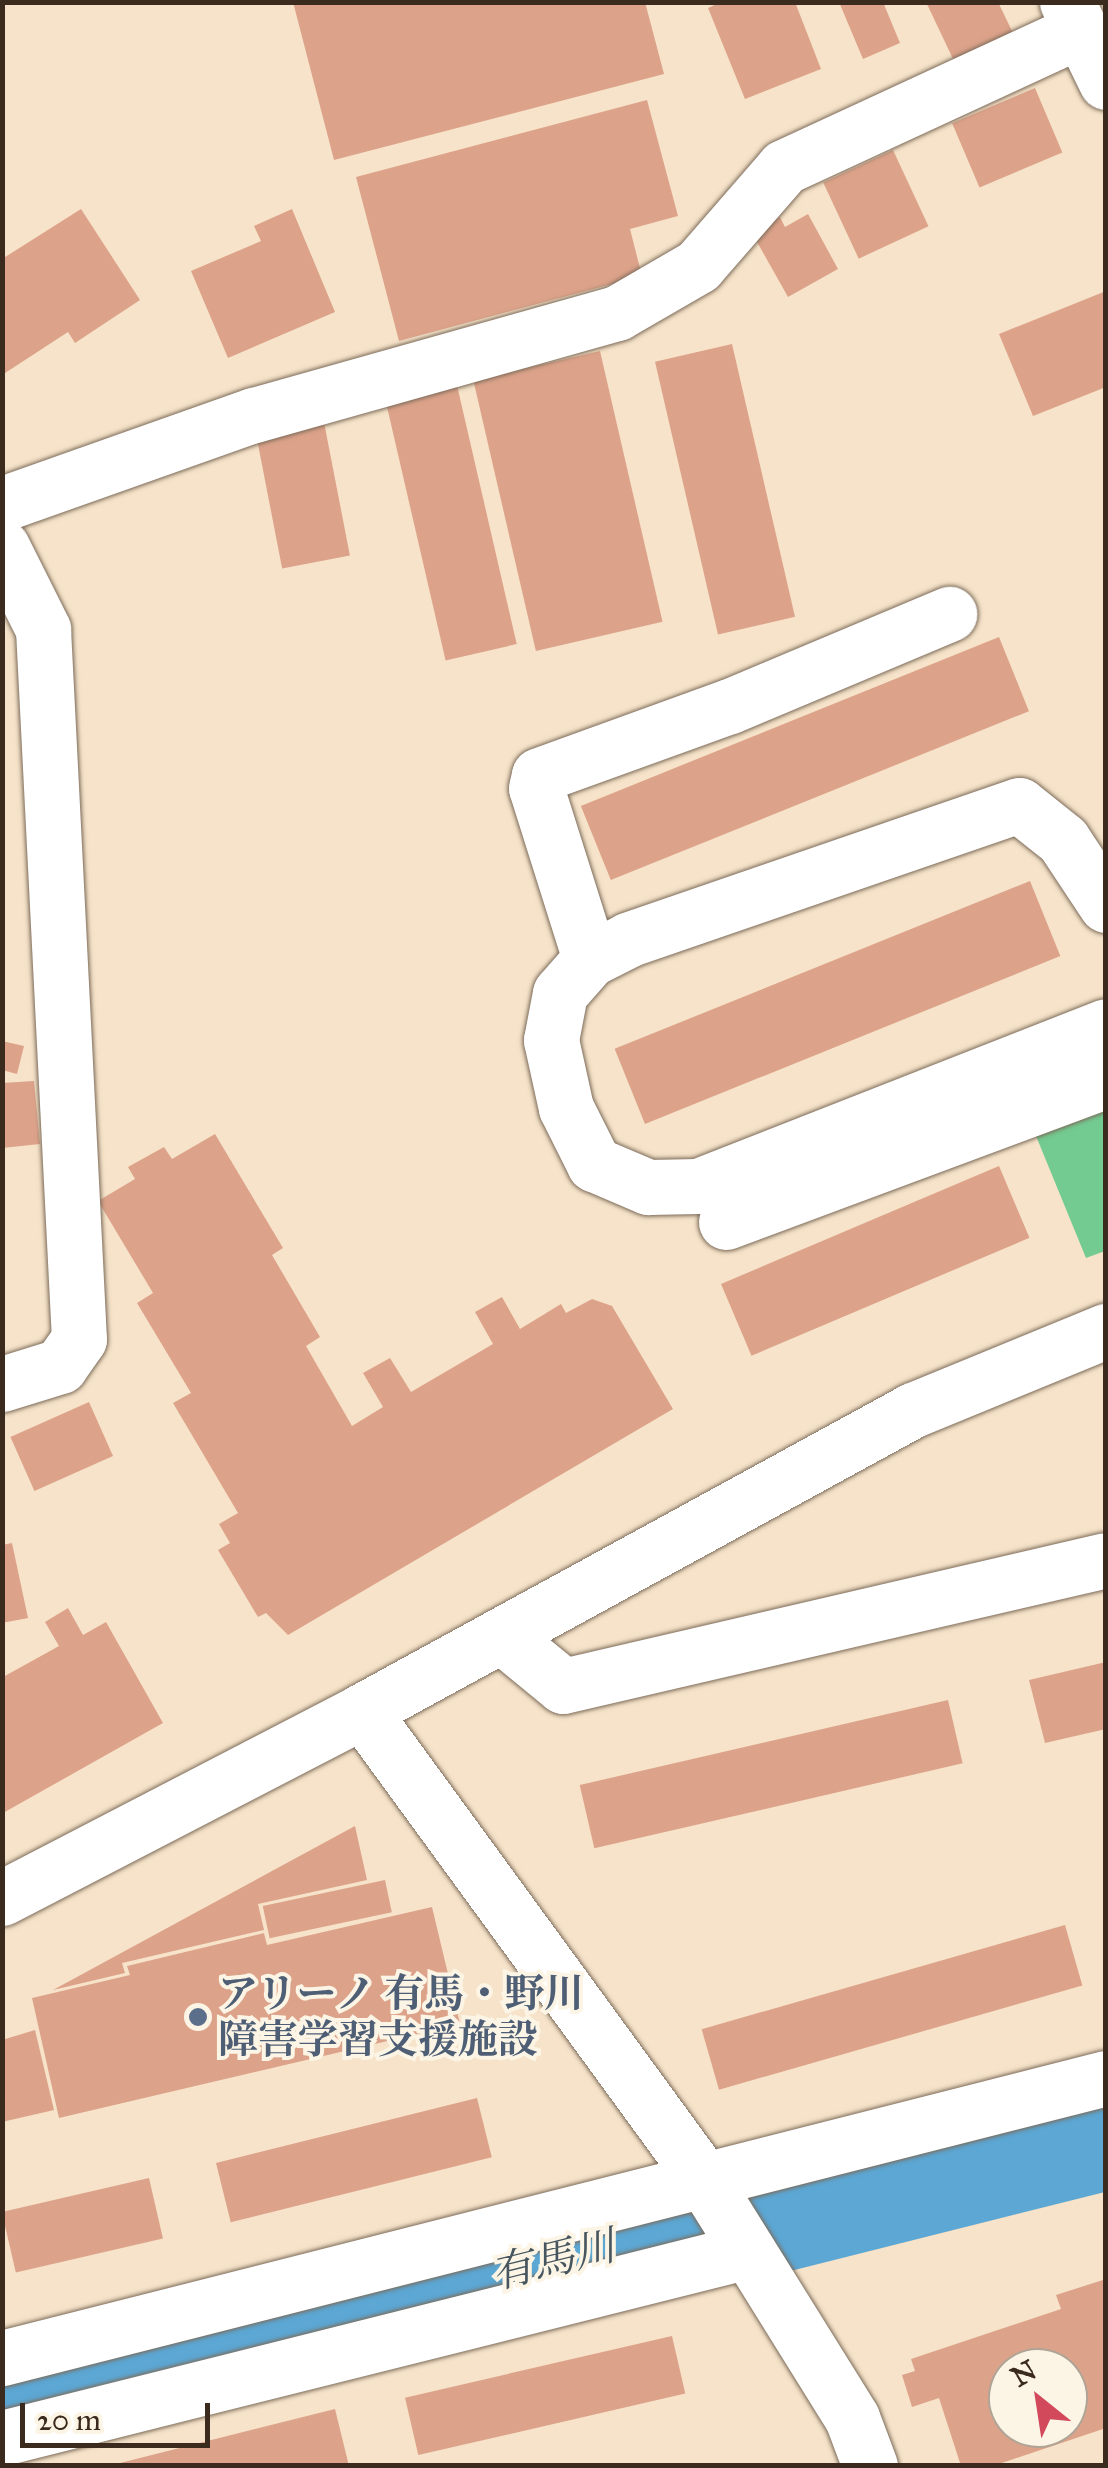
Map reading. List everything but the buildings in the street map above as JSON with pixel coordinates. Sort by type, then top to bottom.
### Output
[{"type":"street","points":[[2,504],[254,414],[617,313],[698,266],[784,167],[1092,52]]},
{"type":"street","points":[[2,548],[44,629],[79,1339],[60,1366],[2,1384]]},
{"type":"street","points":[[590,960],[536,788],[540,774],[730,706],[950,614]]},
{"type":"street","points":[[1106,905],[1063,840],[1019,805],[628,940],[590,960],[560,993],[550,1040],[566,1108],[594,1164],[648,1186],[698,1186],[740,1173],[1106,1026]]},
{"type":"street","points":[[726,1222],[1106,1080]]},
{"type":"street","points":[[2,1898],[362,1712],[914,1410],[1106,1332]]},
{"type":"street","points":[[501,1635],[563,1686],[1106,1560]]},
{"type":"street","points":[[362,1712],[704,2180],[852,2418],[870,2466]]},
{"type":"street","points":[[2,2358],[1106,2078]]},
{"type":"street","points":[[2,2438],[747,2249]]},
{"type":"green space","points":[[1105,1104],[1105,1251],[1086,1258],[1034,1131]]},
{"type":"waterway","name":"有馬川","points":[[2,2398],[673,2229],[771,2216],[1106,2132]]},
{"type":"place","name":"アリーノ 有馬・野川 障害学習支援施設","points":[[198,2017]]}]
